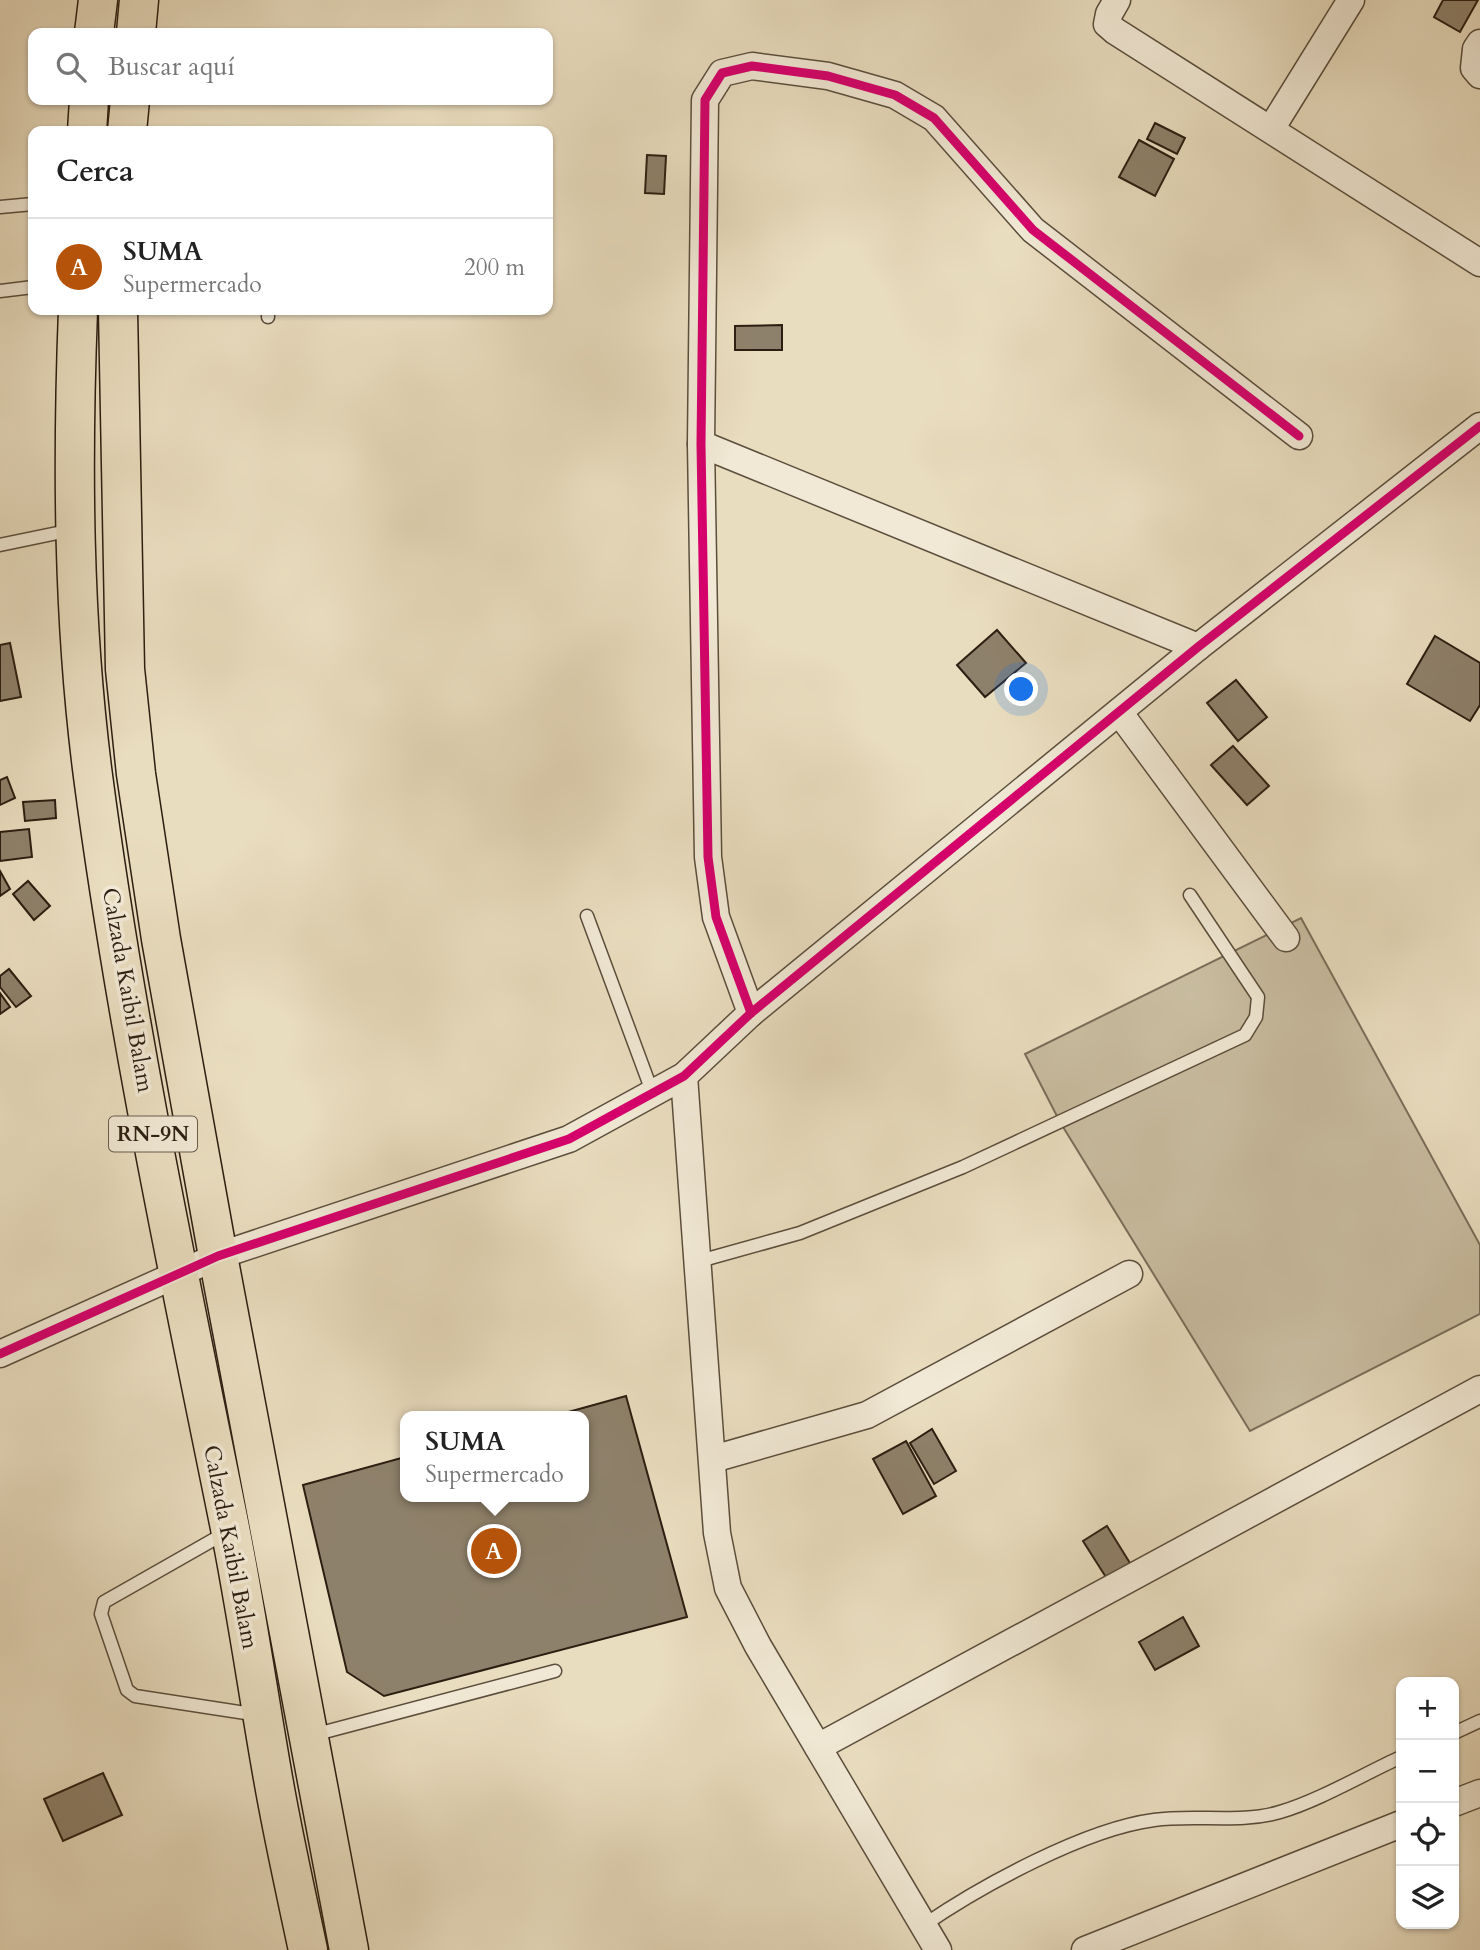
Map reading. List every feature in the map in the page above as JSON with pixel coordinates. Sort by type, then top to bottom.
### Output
[{"type":"main road","points":[[94,28],[97,0]]},
{"type":"main road","points":[[136,28],[139,0]]},
{"type":"main road","points":[[87,126],[89,105]]},
{"type":"main road","points":[[127,126],[130,105]]},
{"type":"main road","name":"Calzada Kaibil Balam","points":[[78,315],[76,530],[83,669],[93,774],[120,951],[178,1274],[230,1530],[262,1716],[308,1950]]},
{"type":"main road","name":"Calzada Kaibil Balam","points":[[118,315],[125,669],[136,774],[161,939],[218,1256],[349,1950]]},
{"type":"street","points":[[1117,0],[1109,13],[1107,24],[1115,32],[1480,263]]},
{"type":"street","points":[[1271,129],[1352,0]]},
{"type":"street","points":[[1480,43],[1476,49],[1474,68],[1480,75]]},
{"type":"street","points":[[751,1013],[716,917],[708,857],[701,444],[705,100],[722,73],[752,66],[828,76],[895,95],[934,118],[1032,230],[1299,436]]},
{"type":"street","points":[[0,1354],[218,1256],[569,1139],[684,1076],[751,1013],[1119,712],[1480,426]]},
{"type":"street","points":[[701,444],[1198,648]]},
{"type":"street","points":[[1119,712],[1286,937]]},
{"type":"street","points":[[684,1076],[717,1534],[728,1588],[758,1646],[938,1950]]},
{"type":"street","points":[[713,1459],[867,1415],[1129,1273]]},
{"type":"street","points":[[818,1747],[1480,1389]]},
{"type":"street","points":[[1459,1801],[1480,1793]]},
{"type":"street","points":[[1085,1950],[1396,1826]]},
{"type":"lane","points":[[0,207],[28,204]]},
{"type":"lane","points":[[0,292],[28,288]]},
{"type":"lane","points":[[0,545],[76,530]]},
{"type":"lane","points":[[696,1262],[800,1233],[963,1167],[1245,1035],[1256,1017],[1258,997],[1190,895]]},
{"type":"lane","points":[[587,916],[653,1094]]},
{"type":"lane","points":[[230,1530],[104,1602],[101,1615],[127,1690],[135,1696],[262,1716]]},
{"type":"lane","points":[[309,1736],[555,1671]]},
{"type":"lane","points":[[1459,1731],[1480,1721]]},
{"type":"lane","points":[[923,1925],[963,1898],[1083,1840],[1151,1820],[1192,1816],[1228,1819],[1280,1812],[1396,1759]]},
{"type":"shaded area","points":[[1301,918],[1480,1245],[1480,1314],[1250,1431],[1060,1122],[1025,1054]]},
{"type":"building","points":[[1443,0],[1478,0],[1460,32],[1434,17]]},
{"type":"building","points":[[1155,123],[1185,138],[1177,154],[1147,139]]},
{"type":"building","points":[[1139,140],[1174,159],[1155,196],[1119,177]]},
{"type":"building","points":[[647,155],[666,156],[664,194],[645,193]]},
{"type":"building","points":[[782,325],[782,350],[735,350],[735,326]]},
{"type":"building","points":[[997,630],[1026,663],[985,697],[957,665]]},
{"type":"building","points":[[1435,636],[1480,663],[1480,705],[1470,721],[1407,684]]},
{"type":"building","points":[[10,643],[21,697],[0,701],[0,645]]},
{"type":"building","points":[[1236,680],[1267,717],[1238,741],[1207,703]]},
{"type":"building","points":[[1233,746],[1269,786],[1247,805],[1211,765]]},
{"type":"building","points":[[7,777],[15,798],[0,805],[0,780]]},
{"type":"building","points":[[55,800],[56,818],[25,821],[23,802]]},
{"type":"building","points":[[29,829],[32,857],[0,861],[0,832]]},
{"type":"building","points":[[0,871],[10,889],[0,896]]},
{"type":"building","points":[[28,881],[50,906],[34,920],[13,894]]},
{"type":"building","points":[[9,969],[31,996],[16,1007],[0,987],[0,976]]},
{"type":"building","points":[[0,993],[10,1007],[0,1014]]},
{"type":"building","points":[[626,1396],[687,1617],[384,1696],[347,1672],[303,1485],[400,1458],[400,1502],[589,1502],[589,1411],[572,1411]]},
{"type":"building","points":[[932,1429],[956,1471],[934,1484],[910,1443]]},
{"type":"building","points":[[906,1441],[936,1496],[903,1514],[873,1459]]},
{"type":"building","points":[[1107,1526],[1133,1568],[1109,1582],[1083,1541]]},
{"type":"building","points":[[1183,1617],[1199,1646],[1155,1670],[1139,1642]]},
{"type":"building","points":[[103,1773],[122,1815],[63,1841],[44,1799]]},
{"type":"cycle path","points":[[751,1013],[716,917],[708,857],[701,444],[705,100],[722,73],[752,66],[828,76],[895,95],[934,118],[1033,230],[1299,436]]},
{"type":"cycle path","points":[[0,1354],[218,1256],[569,1139],[684,1076],[751,1013],[1198,647],[1480,426]]},
{"type":"place","name":"SUMA","points":[[494,1551]]}]
